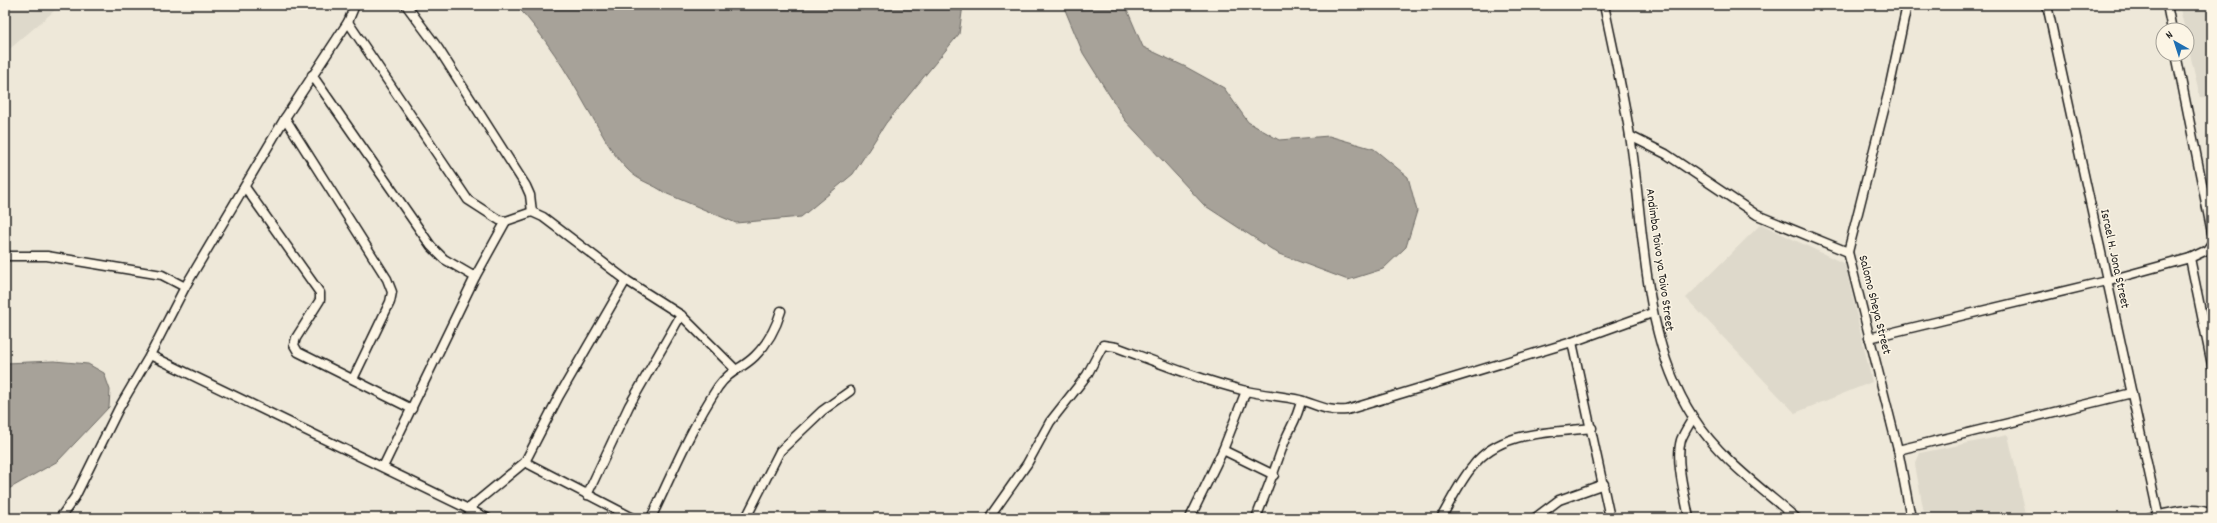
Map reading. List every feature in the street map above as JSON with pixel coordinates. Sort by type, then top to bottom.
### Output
[{"type":"street","points":[[60,518],[75,497],[119,408],[150,355],[185,287],[246,187],[285,118],[348,22],[355,5]]},
{"type":"street","points":[[406,5],[438,48],[526,186],[530,196],[532,212]]},
{"type":"street","name":"Andimba Toivo ya Toivo Street","points":[[1604,5],[1630,136],[1652,313],[1661,349],[1677,388],[1693,418],[1712,442],[1733,464],[1796,518]]},
{"type":"street","name":"Salomo Sheya Street","points":[[1906,5],[1888,94],[1848,252],[1898,450],[1911,518]]},
{"type":"street","name":"Israel H. Jona Street","points":[[2047,5],[2106,281],[2159,517]]},
{"type":"street","points":[[2167,5],[2170,22]]},
{"type":"street","points":[[348,22],[468,200],[499,220],[506,221],[532,212],[543,217],[626,280],[681,315],[735,369]]},
{"type":"street","points":[[2178,62],[2212,233]]},
{"type":"street","points":[[312,75],[431,246],[444,259],[475,277]]},
{"type":"street","points":[[285,118],[387,279],[392,292],[390,302],[353,379]]},
{"type":"street","points":[[1630,136],[1666,154],[1757,215],[1848,252]]},
{"type":"street","points":[[246,187],[320,293],[320,300],[294,345],[298,352],[412,409]]},
{"type":"street","points":[[383,467],[475,277],[506,221]]},
{"type":"street","points":[[1869,338],[2106,281],[2190,258],[2207,250],[2212,243]]},
{"type":"street","points":[[5,256],[47,256],[162,275],[185,287]]},
{"type":"street","points":[[2190,258],[2212,365]]},
{"type":"street","points":[[468,509],[525,462],[559,396],[626,280]]},
{"type":"street","points":[[652,518],[683,448],[718,388],[728,375],[754,356],[770,337],[781,311]]},
{"type":"street","points":[[989,518],[1027,464],[1050,422],[1086,375],[1103,345],[1116,347],[1192,375],[1246,391],[1301,400],[1325,410],[1347,410],[1572,342],[1652,313]]},
{"type":"street","points":[[587,495],[629,406],[681,315]]},
{"type":"street","points":[[1572,342],[1592,428],[1610,518]]},
{"type":"street","points":[[150,355],[487,518]]},
{"type":"street","points":[[746,518],[780,451],[822,411],[850,391]]},
{"type":"street","points":[[1190,518],[1223,450],[1246,391]]},
{"type":"street","points":[[1898,450],[2132,393]]},
{"type":"street","points":[[1256,518],[1274,475],[1285,442],[1297,418],[1301,400]]},
{"type":"street","points":[[1689,518],[1680,459],[1680,447],[1682,439],[1693,418]]},
{"type":"street","points":[[1441,518],[1473,465],[1494,446],[1513,438],[1592,428]]},
{"type":"street","points":[[1223,450],[1274,475]]},
{"type":"street","points":[[525,462],[633,518]]},
{"type":"street","points":[[1535,518],[1559,500],[1604,484]]},
{"type":"street","points":[[2148,518],[2190,510],[2204,510],[2212,514]]},
{"type":"shaded area","points":[[5,5],[61,5],[5,53]]},
{"type":"shaded area","points":[[516,5],[635,5],[638,7],[700,5],[963,5],[959,34],[886,123],[853,174],[801,217],[736,223],[665,193],[636,177],[627,169],[610,148],[554,54]]},
{"type":"shaded area","points":[[1063,5],[1125,5],[1143,47],[1186,67],[1224,88],[1248,122],[1279,140],[1329,136],[1374,149],[1408,177],[1417,211],[1406,247],[1383,269],[1348,280],[1279,254],[1204,205],[1125,120],[1083,53]]},
{"type":"shaded area","points":[[2179,5],[2212,5],[2212,96],[2200,98],[2192,62],[2195,62],[2195,22],[2183,22]]},
{"type":"shaded area","points":[[1761,224],[1845,264],[1872,382],[1795,413],[1686,298]]},
{"type":"shaded area","points":[[54,361],[88,364],[104,373],[110,390],[109,407],[58,461],[5,491],[5,363]]},
{"type":"shaded area","points":[[2008,435],[2027,518],[1925,518],[1915,465],[1920,453]]}]
